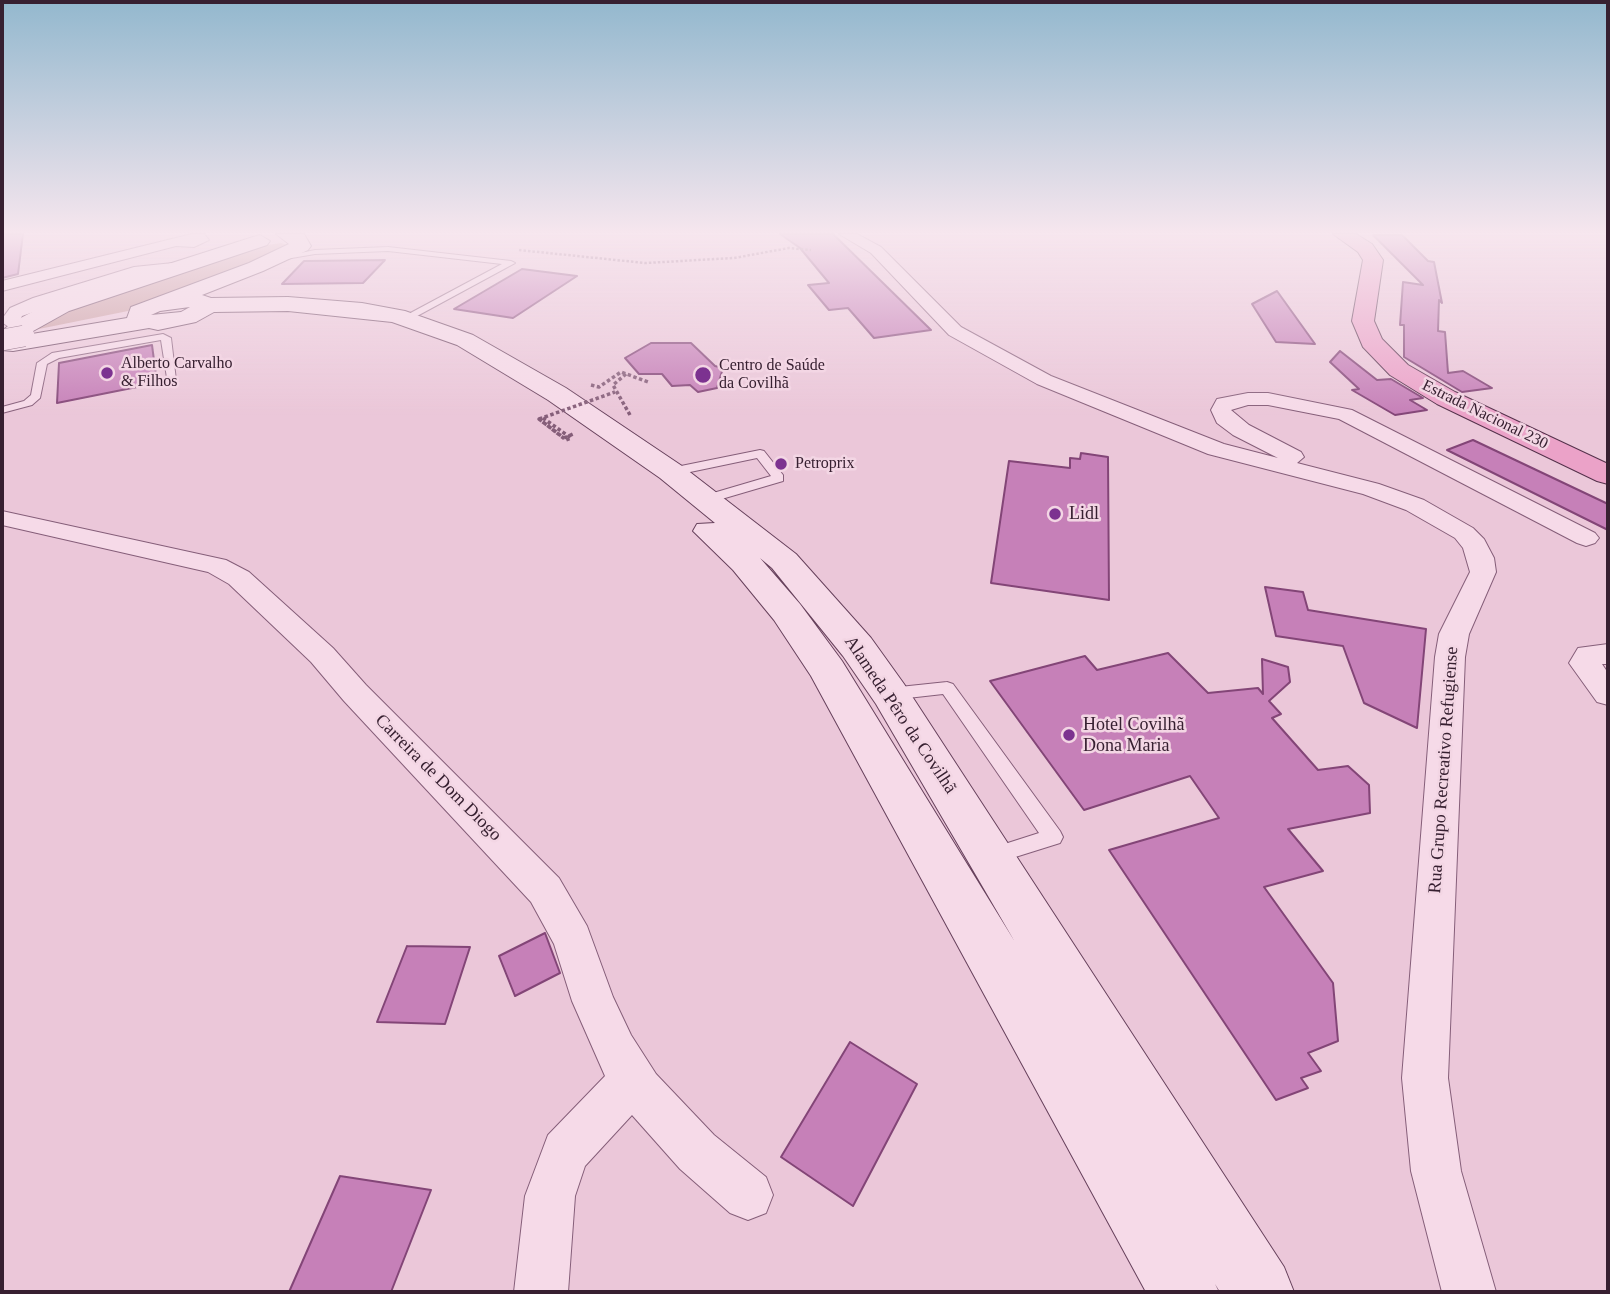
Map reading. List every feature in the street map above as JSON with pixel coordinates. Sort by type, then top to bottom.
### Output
[{"type":"main road","points":[[12,339],[61,306],[95,294]]},
{"type":"main road","points":[[152,311],[200,303],[215,294]]},
{"type":"main road","name":"Estrada Nacional 230","points":[[1367,294],[1363,321],[1371,342],[1399,370],[1446,398],[1608,475]]},
{"type":"main road","name":"Alameda Pêro da Covilhã","points":[[200,303],[260,310],[337,314],[397,324],[453,345],[488,365],[581,431],[705,527],[745,563],[787,612],[842,695],[1184,1292]]},
{"type":"main road","name":"Alameda Pêro da Covilhã","points":[[12,339],[152,311],[168,322],[200,303],[327,306],[406,319],[465,340],[557,394],[708,499],[784,561],[857,647],[890,694],[1259,1292]]},
{"type":"street","points":[[13,294],[38,302]]},
{"type":"street","points":[[12,339],[11,319],[16,312],[62,294]]},
{"type":"street","name":"Rua Grupo Recreativo Refugiense","points":[[919,294],[955,331],[1006,361],[1128,415],[1203,444],[1371,489],[1433,514],[1464,533],[1475,545],[1483,572],[1454,634],[1450,657],[1425,1078],[1436,1171],[1469,1292]]},
{"type":"street","points":[[1306,472],[1306,466],[1297,460],[1241,430],[1225,418],[1221,410],[1224,403],[1268,399],[1345,414],[1586,538]]},
{"type":"street","name":"Carreira de Dom Diogo","points":[[2,518],[217,566],[239,578],[323,654],[355,693],[545,890],[573,939],[593,1001],[615,1051],[633,1080],[697,1152],[748,1195]]},
{"type":"street","points":[[1607,691],[1591,675],[1584,663],[1589,655],[1608,654]]},
{"type":"street","points":[[541,1292],[550,1196],[565,1152],[633,1080]]},
{"type":"lane","points":[[406,319],[452,294]]},
{"type":"lane","points":[[2,410],[28,403],[36,396],[43,363],[56,355],[163,337],[166,338],[173,378]]},
{"type":"lane","points":[[671,471],[760,454],[779,478],[708,499]]},
{"type":"lane","points":[[890,694],[947,688],[1053,837],[990,857]]},
{"type":"path","points":[[592,385],[599,387],[621,372],[648,382]]},
{"type":"path","points":[[539,419],[615,392],[613,385],[626,374]]},
{"type":"path","points":[[543,418],[571,438],[566,440],[539,419],[543,418]]},
{"type":"path","points":[[539,419],[564,438],[573,434]]},
{"type":"shaded area","points":[[116,294],[173,294],[128,311],[29,331],[55,315]]},
{"type":"building","points":[[479,294],[549,294],[513,318],[454,309]]},
{"type":"building","points":[[816,294],[895,294],[931,330],[874,338],[848,308],[829,310]]},
{"type":"building","points":[[1270,294],[1279,294],[1315,344],[1276,342],[1252,304]]},
{"type":"building","points":[[1402,294],[1440,294],[1442,303],[1439,300],[1438,331],[1445,332],[1448,373],[1463,371],[1492,388],[1462,392],[1404,357],[1404,325],[1400,325]]},
{"type":"building","points":[[651,343],[691,343],[715,366],[723,368],[717,388],[698,392],[690,385],[672,386],[662,374],[639,374],[625,358]]},
{"type":"building","name":"Alberto Carvalho & Filhos","points":[[152,345],[157,383],[57,403],[59,363]]},
{"type":"building","points":[[1340,351],[1377,380],[1391,379],[1423,398],[1410,400],[1427,410],[1395,415],[1352,390],[1359,389],[1330,362]]},
{"type":"building","points":[[1473,440],[1608,504],[1608,530],[1447,450]]},
{"type":"building","points":[[1081,453],[1108,457],[1109,600],[991,583],[1009,461],[1070,468],[1070,458],[1080,459]]},
{"type":"building","points":[[1265,587],[1303,592],[1308,610],[1426,629],[1417,728],[1364,703],[1343,646],[1276,636]]},
{"type":"building","points":[[1168,653],[1208,693],[1258,688],[1263,694],[1262,659],[1288,667],[1290,682],[1269,701],[1281,714],[1272,718],[1318,770],[1348,766],[1369,785],[1370,813],[1288,829],[1323,871],[1264,887],[1333,983],[1338,1041],[1308,1053],[1321,1071],[1301,1078],[1308,1088],[1276,1100],[1109,850],[1219,818],[1190,776],[1084,810],[990,681],[1085,656],[1097,670]]},
{"type":"building","points":[[545,933],[560,973],[515,996],[499,956]]},
{"type":"building","points":[[407,946],[470,947],[445,1024],[377,1022]]},
{"type":"building","points":[[850,1042],[917,1084],[853,1206],[781,1157]]},
{"type":"building","points":[[340,1176],[431,1190],[391,1292],[289,1292]]},
{"type":"place","name":"Alberto Carvalho & Filhos","points":[[107,373]]},
{"type":"place","name":"Centro de Saúde da Covilhã","points":[[703,375]]},
{"type":"place","name":"Petroprix","points":[[781,464]]},
{"type":"place","name":"Lidl","points":[[1055,514]]},
{"type":"place","name":"Hotel Covilhã Dona Maria","points":[[1069,735]]}]
